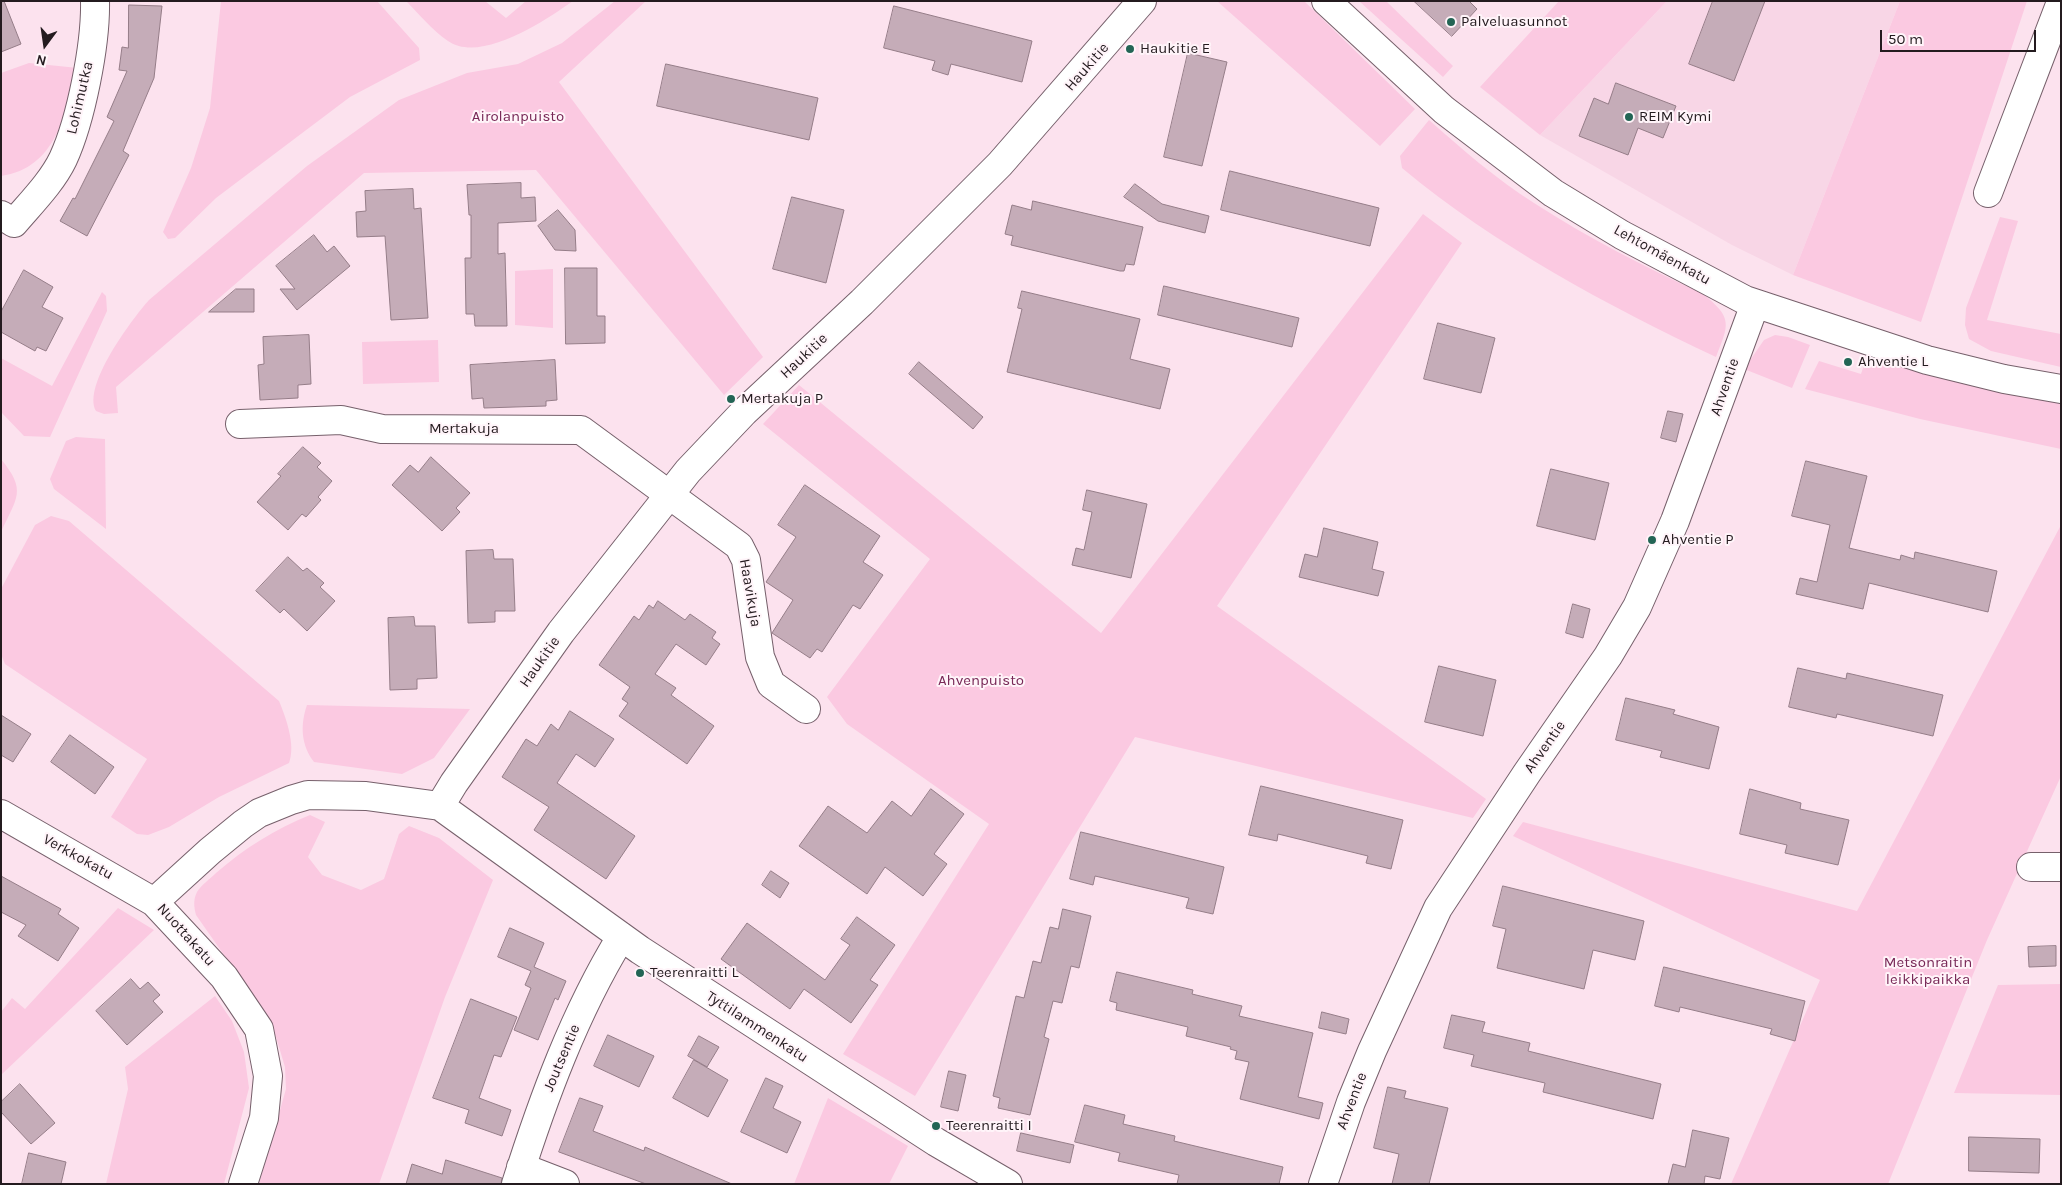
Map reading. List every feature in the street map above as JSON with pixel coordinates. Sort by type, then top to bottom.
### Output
[{"type":"street","name":"Lohimutka","points":[[1,215],[14,223],[48,182],[63,160],[81,106],[90,54],[94,1]]},
{"type":"street","name":"Haukitie","points":[[440,806],[561,632],[667,494],[744,412],[862,302],[994,170],[1142,1]]},
{"type":"street","name":"Lehtomäenkatu","points":[[1326,1],[1444,110],[1554,193],[1622,235],[1755,304],[1927,360],[2004,379],[2061,389]]},
{"type":"street","points":[[1988,192],[2061,2]]},
{"type":"street","name":"Ahventie","points":[[1322,1184],[1351,1102],[1372,1052],[1438,908],[1522,780],[1608,656],[1637,608],[1675,521],[1755,304]]},
{"type":"street","name":"Mertakuja","points":[[240,424],[341,420],[382,428],[581,430],[667,494]]},
{"type":"street","name":"Haavikuja","points":[[667,494],[739,546],[746,560],[760,657],[771,684],[806,709]]},
{"type":"street","name":"Nuottakatu","points":[[243,1184],[264,1118],[268,1076],[259,1029],[224,977],[154,902],[210,850],[243,824],[259,813],[291,800],[308,795],[366,796],[440,806]]},
{"type":"street","name":"Tyttilammenkatu","points":[[440,806],[621,937],[774,1039],[936,1142],[1008,1184]]},
{"type":"street","name":"Verkkokatu","points":[[1,814],[154,902]]},
{"type":"street","points":[[2031,867],[2061,867]]},
{"type":"street","name":"Joutsentie","points":[[518,1175],[538,1114],[573,1028],[621,937]]},
{"type":"street","points":[[518,1175],[565,1184]]},
{"type":"shaded area","points":[[1667,1],[1900,1],[1793,275],[1732,245],[1540,135]]},
{"type":"green space","points":[[221,1],[377,1],[419,48],[420,60],[350,97],[216,198],[175,238],[168,239],[163,232],[191,168],[210,108]]},
{"type":"green space","points":[[406,1],[485,1],[506,18],[526,1],[573,1],[513,37],[478,47],[462,47],[442,37]]},
{"type":"green space","name":"Airolanpuisto","points":[[615,1],[646,1],[559,82],[763,357],[724,395],[536,170],[364,173],[116,387],[118,413],[104,414],[96,411],[94,400],[96,386],[102,370],[121,337],[149,300],[307,166],[399,100],[467,73],[518,64],[562,43]]},
{"type":"green space","points":[[1217,1],[1304,1],[1415,109],[1380,146]]},
{"type":"green space","points":[[1359,1],[1386,1],[1453,66],[1443,77]]},
{"type":"green space","points":[[1559,1],[1667,1],[1540,135],[1480,87]]},
{"type":"green space","points":[[1900,1],[2027,1],[1921,322],[1793,275]]},
{"type":"green space","points":[[29,63],[78,68],[63,120],[47,150],[35,162],[20,171],[1,176],[1,73]]},
{"type":"green space","points":[[1429,120],[1493,174],[1534,203],[1617,252],[1703,294],[1713,302],[1720,309],[1726,322],[1724,337],[1716,357],[1593,295],[1553,272],[1475,223],[1402,168],[1400,156]]},
{"type":"green space","name":"Ahvenpuisto","points":[[1423,214],[1462,243],[1217,606],[1486,799],[1473,818],[1135,737],[915,1096],[843,1054],[989,824],[847,724],[827,697],[930,559],[763,424],[799,385],[1101,633]]},
{"type":"green space","points":[[2000,217],[2018,221],[1987,320],[2061,334],[2061,367],[1991,351],[1969,339],[1965,325],[1966,308]]},
{"type":"green space","points":[[553,269],[553,328],[515,325],[515,271]]},
{"type":"green space","points":[[102,292],[106,296],[107,311],[50,437],[24,436],[1,412],[1,358],[52,386]]},
{"type":"green space","points":[[1775,335],[1788,337],[1810,345],[1792,388],[1744,369],[1764,340]]},
{"type":"green space","points":[[438,340],[439,382],[363,384],[362,342]]},
{"type":"green space","points":[[1866,359],[2061,404],[2061,449],[1920,419],[1805,389],[1819,361],[1861,374]]},
{"type":"green space","points":[[76,437],[105,439],[106,529],[54,489],[50,479],[66,441]]},
{"type":"green space","points":[[1,459],[14,479],[17,494],[1,532]]},
{"type":"green space","points":[[51,516],[69,521],[279,701],[291,740],[289,763],[219,797],[169,827],[148,835],[137,834],[111,817],[147,759],[5,664],[1,654],[1,589],[35,525]]},
{"type":"green space","name":"Metsonraitin leikkipaikka","points":[[2061,525],[2061,776],[1987,940],[1888,1184],[1731,1184],[1820,980],[1513,836],[1523,822],[1857,911]]},
{"type":"green space","points":[[307,705],[470,709],[434,758],[402,774],[314,762],[306,749],[303,735],[303,720]]},
{"type":"green space","points":[[310,815],[325,822],[308,857],[322,875],[361,890],[384,879],[399,834],[409,826],[439,838],[493,880],[445,997],[379,1184],[259,1184],[286,1089],[285,1067],[276,1037],[259,1005],[196,915],[195,898],[199,889],[206,882],[249,847],[297,820]]},
{"type":"green space","points":[[118,908],[154,930],[1,1075],[1,1012],[12,998],[25,1009]]},
{"type":"green space","points":[[2061,984],[2061,1095],[1954,1093],[1998,985]]},
{"type":"green space","points":[[215,996],[232,1021],[244,1052],[249,1088],[224,1184],[106,1184],[128,1089],[125,1067]]},
{"type":"green space","points":[[828,1098],[908,1146],[889,1184],[794,1184]]},
{"type":"building","points":[[1,1],[4,1],[21,44],[1,52]]},
{"type":"building","name":"Palveluasunnot","points":[[1414,1],[1469,1],[1477,9],[1452,36]]},
{"type":"building","points":[[1713,1],[1765,1],[1734,81],[1689,64]]},
{"type":"building","points":[[129,5],[162,6],[154,78],[123,151],[129,155],[87,236],[60,221],[73,198],[75,199],[114,121],[107,117],[127,71],[119,70],[122,47],[128,48]]},
{"type":"building","points":[[894,6],[1032,41],[1022,82],[951,64],[948,75],[932,70],[935,61],[884,48]]},
{"type":"building","points":[[1188,53],[1227,62],[1202,166],[1164,157]]},
{"type":"building","points":[[666,64],[818,98],[809,140],[657,106]]},
{"type":"building","name":"REIM Kymi","points":[[1616,83],[1676,106],[1663,138],[1638,128],[1628,155],[1579,136],[1594,98],[1608,104]]},
{"type":"building","points":[[1230,171],[1379,208],[1370,246],[1221,210]]},
{"type":"building","points":[[521,183],[521,198],[535,197],[536,221],[498,223],[498,254],[505,253],[507,326],[475,326],[474,314],[466,314],[465,258],[471,258],[471,215],[469,215],[467,185]]},
{"type":"building","points":[[1135,184],[1162,204],[1209,216],[1205,233],[1158,221],[1124,197]]},
{"type":"building","points":[[413,189],[414,209],[421,208],[428,318],[391,320],[385,236],[357,237],[356,212],[366,211],[365,191]]},
{"type":"building","points":[[792,197],[844,210],[826,283],[773,269]]},
{"type":"building","points":[[1033,201],[1143,227],[1134,265],[1126,264],[1124,271],[1120,271],[1011,245],[1013,236],[1005,234],[1012,205],[1031,210]]},
{"type":"building","points":[[558,210],[575,230],[576,251],[555,250],[538,226]]},
{"type":"building","points":[[314,235],[327,252],[334,246],[350,266],[297,310],[280,289],[295,289],[276,266]]},
{"type":"building","points":[[565,268],[597,268],[597,316],[605,316],[605,343],[566,344]]},
{"type":"building","points":[[24,270],[53,287],[42,307],[63,318],[46,351],[37,347],[35,351],[1,332],[1,312]]},
{"type":"building","points":[[1164,286],[1299,318],[1292,347],[1158,315]]},
{"type":"building","points":[[236,289],[254,289],[254,312],[209,312]]},
{"type":"building","points":[[1022,291],[1140,319],[1130,359],[1170,369],[1160,409],[1007,372],[1022,309],[1018,308]]},
{"type":"building","points":[[1438,323],[1495,338],[1481,393],[1424,379]]},
{"type":"building","points":[[309,335],[311,384],[298,385],[298,398],[260,400],[258,365],[264,364],[263,337]]},
{"type":"building","points":[[555,360],[557,400],[546,401],[546,406],[484,408],[483,398],[472,399],[470,365]]},
{"type":"building","points":[[919,362],[983,417],[973,429],[909,374]]},
{"type":"building","points":[[1668,411],[1683,414],[1676,442],[1661,438]]},
{"type":"building","points":[[303,447],[321,463],[317,467],[332,481],[318,497],[321,500],[306,517],[302,514],[288,530],[257,502],[281,476],[278,474]]},
{"type":"building","points":[[431,457],[470,493],[456,508],[460,512],[442,531],[392,485],[410,465],[418,472]]},
{"type":"building","points":[[1806,461],[1867,476],[1849,548],[1900,560],[1901,555],[1914,559],[1915,552],[1997,571],[1988,612],[1869,583],[1863,609],[1796,594],[1800,578],[1817,582],[1830,525],[1792,516]]},
{"type":"building","points":[[1551,469],[1609,483],[1595,540],[1537,526]]},
{"type":"building","points":[[805,485],[880,536],[863,562],[883,575],[860,609],[853,605],[822,652],[817,649],[810,658],[772,633],[793,600],[766,582],[796,537],[778,525]]},
{"type":"building","points":[[1087,490],[1147,504],[1131,578],[1072,565],[1076,548],[1084,550],[1092,512],[1083,510]]},
{"type":"building","points":[[1324,528],[1378,542],[1372,569],[1384,572],[1378,596],[1299,577],[1305,554],[1317,557]]},
{"type":"building","points":[[493,550],[494,559],[513,559],[515,611],[495,611],[495,622],[468,623],[466,551]]},
{"type":"building","points":[[288,557],[303,571],[307,568],[324,583],[320,587],[335,601],[307,631],[284,609],[280,613],[256,591]]},
{"type":"building","points":[[658,601],[685,620],[690,614],[716,632],[712,638],[720,644],[706,665],[676,644],[655,674],[676,688],[671,695],[714,726],[687,764],[619,716],[628,703],[622,699],[630,687],[599,665],[634,616],[639,620],[649,605],[653,608]]},
{"type":"building","points":[[1573,604],[1590,609],[1583,638],[1566,633]]},
{"type":"building","points":[[414,617],[415,626],[435,626],[437,678],[417,679],[417,689],[390,690],[388,618]]},
{"type":"building","points":[[1439,666],[1496,680],[1483,736],[1425,722]]},
{"type":"building","points":[[1798,668],[1846,679],[1847,673],[1943,695],[1933,736],[1837,714],[1836,718],[1789,707]]},
{"type":"building","points":[[1626,698],[1675,710],[1673,714],[1719,727],[1709,769],[1660,757],[1662,751],[1616,740]]},
{"type":"building","points":[[570,711],[614,739],[595,767],[576,754],[557,783],[635,836],[606,879],[534,830],[549,807],[502,777],[526,739],[537,746],[551,724],[558,730]]},
{"type":"building","points":[[1,715],[31,734],[13,762],[1,755]]},
{"type":"building","points":[[70,735],[114,767],[95,794],[51,762]]},
{"type":"building","points":[[1261,786],[1403,820],[1391,869],[1366,863],[1368,856],[1278,834],[1277,841],[1249,835]]},
{"type":"building","points":[[931,789],[964,814],[934,854],[947,864],[923,896],[885,867],[867,894],[799,846],[828,806],[867,833],[892,801],[911,816]]},
{"type":"building","points":[[1750,789],[1801,803],[1800,809],[1849,820],[1838,865],[1785,853],[1787,845],[1740,834]]},
{"type":"building","points":[[1081,832],[1224,867],[1213,914],[1186,908],[1189,898],[1095,876],[1093,885],[1070,879]]},
{"type":"building","points":[[771,871],[789,883],[780,898],[762,885]]},
{"type":"building","points":[[1,876],[61,909],[58,914],[79,928],[58,961],[18,936],[26,925],[1,912]]},
{"type":"building","points":[[1503,886],[1644,921],[1635,960],[1593,950],[1584,989],[1497,968],[1506,929],[1493,926]]},
{"type":"building","points":[[1063,909],[1091,916],[1079,968],[1071,966],[1062,1003],[1053,1001],[1044,1037],[1049,1039],[1030,1115],[998,1108],[1000,1098],[993,1096],[1016,996],[1024,998],[1033,961],[1041,963],[1050,927],[1058,929]]},
{"type":"building","points":[[857,917],[895,945],[870,980],[878,985],[851,1023],[804,989],[790,1009],[721,959],[747,923],[825,980],[850,945],[841,939]]},
{"type":"building","points":[[510,928],[544,943],[534,967],[566,981],[558,1000],[555,998],[538,1040],[514,1030],[531,988],[525,985],[531,971],[498,957]]},
{"type":"building","points":[[2056,946],[2056,966],[2029,967],[2028,947]]},
{"type":"building","points":[[1664,967],[1805,1001],[1795,1041],[1770,1034],[1772,1029],[1680,1007],[1679,1012],[1655,1006]]},
{"type":"building","points":[[1117,972],[1193,990],[1192,994],[1242,1006],[1239,1016],[1313,1033],[1298,1097],[1323,1103],[1319,1119],[1240,1099],[1249,1062],[1235,1059],[1237,1051],[1230,1049],[1231,1047],[1186,1036],[1188,1027],[1116,1010],[1117,1003],[1110,1001]]},
{"type":"building","points":[[131,979],[140,989],[148,982],[160,995],[153,1001],[163,1012],[127,1045],[96,1011]]},
{"type":"building","points":[[471,999],[517,1017],[501,1057],[494,1055],[479,1098],[511,1110],[502,1136],[465,1123],[469,1110],[433,1098]]},
{"type":"building","points":[[1322,1012],[1349,1019],[1346,1034],[1319,1028]]},
{"type":"building","points":[[1452,1015],[1485,1022],[1482,1032],[1530,1043],[1528,1051],[1661,1084],[1653,1119],[1543,1092],[1545,1083],[1471,1066],[1474,1055],[1444,1048]]},
{"type":"building","points":[[608,1035],[654,1056],[639,1087],[594,1066]]},
{"type":"building","points":[[699,1036],[719,1047],[707,1067],[688,1056]]},
{"type":"building","points":[[694,1060],[728,1080],[708,1117],[673,1098]]},
{"type":"building","points":[[949,1071],[966,1075],[958,1111],[941,1107]]},
{"type":"building","points":[[766,1078],[783,1086],[773,1108],[801,1122],[787,1153],[741,1132]]},
{"type":"building","points":[[20,1084],[55,1123],[31,1144],[1,1112],[1,1102]]},
{"type":"building","points":[[1388,1087],[1406,1091],[1404,1098],[1448,1108],[1429,1184],[1392,1184],[1399,1154],[1374,1148]]},
{"type":"building","points":[[580,1098],[603,1106],[593,1131],[644,1151],[645,1147],[732,1184],[646,1184],[559,1152]]},
{"type":"building","points":[[1085,1105],[1125,1115],[1123,1124],[1175,1136],[1174,1141],[1283,1167],[1279,1184],[1177,1184],[1179,1175],[1118,1161],[1120,1153],[1075,1142]]},
{"type":"building","points":[[1693,1130],[1729,1138],[1720,1179],[1705,1176],[1704,1184],[1668,1184],[1673,1164],[1685,1167]]},
{"type":"building","points":[[1021,1133],[1074,1145],[1070,1163],[1017,1151]]},
{"type":"building","points":[[1969,1137],[2040,1139],[2039,1173],[1969,1171]]},
{"type":"building","points":[[29,1153],[66,1162],[61,1184],[22,1184]]},
{"type":"building","points":[[446,1160],[502,1178],[501,1184],[406,1184],[412,1164],[442,1174]]},
{"type":"place","name":"Palveluasunnot","points":[[1451,22]]},
{"type":"place","name":"Haukitie E","points":[[1130,49]]},
{"type":"place","name":"REIM Kymi","points":[[1629,117]]},
{"type":"place","name":"Ahventie L","points":[[1848,362]]},
{"type":"place","name":"Mertakuja P","points":[[731,399]]},
{"type":"place","name":"Ahventie P","points":[[1652,540]]},
{"type":"place","name":"Teerenraitti L","points":[[640,973]]},
{"type":"place","name":"Teerenraitti I","points":[[936,1126]]}]
